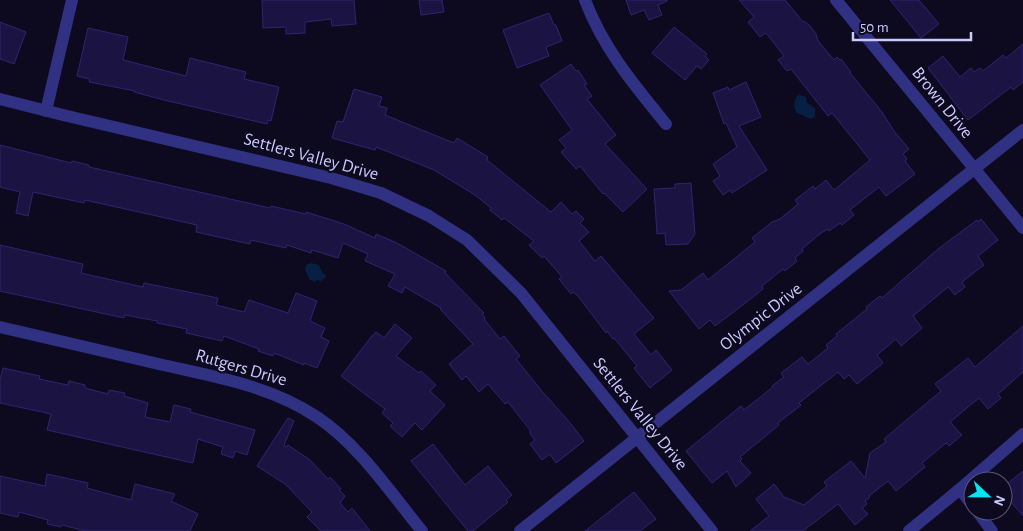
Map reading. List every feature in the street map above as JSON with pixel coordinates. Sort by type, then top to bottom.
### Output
[{"type":"street","points":[[46,111],[72,0]]},
{"type":"street","points":[[585,0],[594,22],[616,60],[666,124]]},
{"type":"street","name":"Brown Drive","points":[[836,0],[1023,228]]},
{"type":"street","name":"Settlers Valley Drive","points":[[0,99],[331,178],[381,193],[429,216],[467,240],[521,293],[712,531]]},
{"type":"street","name":"Olympic Drive","points":[[520,531],[1023,130]]},
{"type":"street","name":"Rutgers Drive","points":[[0,327],[240,383],[289,400],[318,417],[340,435],[365,461],[422,531]]},
{"type":"street","points":[[909,531],[1023,434]]},
{"type":"street","points":[[960,489],[963,493]]},
{"type":"water","points":[[797,96],[806,97],[807,103],[815,108],[815,117],[811,119],[797,113],[795,103]]},
{"type":"water","points":[[311,263],[319,265],[323,274],[325,274],[326,277],[321,281],[316,280],[315,282],[310,280],[305,270],[306,265]]},
{"type":"building","points":[[262,0],[354,0],[356,24],[332,26],[331,19],[305,22],[305,33],[286,34],[286,27],[263,28]]},
{"type":"building","points":[[419,0],[442,0],[444,12],[421,15]]},
{"type":"building","points":[[626,0],[667,1],[658,5],[662,15],[649,20],[644,10],[631,15]]},
{"type":"building","points":[[739,0],[785,0],[803,22],[810,26],[816,34],[818,41],[834,60],[837,57],[841,59],[882,112],[894,131],[909,149],[903,154],[907,159],[905,161],[915,174],[886,196],[879,187],[850,210],[854,215],[842,225],[840,223],[829,231],[828,229],[821,233],[802,249],[803,251],[795,258],[797,261],[785,271],[783,269],[762,286],[763,289],[744,304],[715,326],[710,320],[699,329],[669,291],[681,290],[703,273],[708,280],[755,242],[752,238],[798,204],[795,200],[813,186],[815,189],[826,180],[834,190],[870,160],[832,113],[828,116],[791,69],[787,71],[778,60],[784,56],[766,33],[760,37],[748,22],[754,17]]},
{"type":"building","points":[[890,0],[919,0],[939,24],[921,38]]},
{"type":"building","points":[[549,13],[562,41],[546,47],[549,56],[517,68],[503,30]]},
{"type":"building","points":[[0,22],[26,32],[14,64],[0,59]]},
{"type":"building","points":[[674,27],[707,54],[705,56],[709,60],[701,69],[697,66],[685,80],[652,53]]},
{"type":"building","points":[[88,28],[128,37],[123,60],[186,76],[190,58],[246,72],[244,79],[279,87],[271,121],[268,120],[267,124],[164,100],[135,91],[89,82],[90,79],[77,76]]},
{"type":"building","points":[[1023,44],[1023,82],[1013,90],[1011,87],[968,120],[928,68],[943,56],[960,77],[971,68],[974,72],[980,68],[983,71],[1003,55],[1006,58]]},
{"type":"building","points":[[571,64],[576,71],[578,70],[587,84],[584,85],[592,96],[587,99],[616,135],[605,144],[647,189],[623,212],[603,194],[580,166],[576,169],[561,152],[566,148],[559,140],[572,130],[540,85]]},
{"type":"building","points":[[746,82],[761,117],[739,126],[767,170],[732,193],[730,190],[723,195],[713,181],[720,176],[713,164],[737,147],[726,123],[724,124],[713,93],[728,87],[729,90]]},
{"type":"building","points":[[354,89],[382,97],[379,106],[387,108],[385,115],[454,143],[457,138],[488,157],[487,160],[551,212],[561,202],[572,214],[576,211],[584,219],[580,223],[589,232],[579,241],[595,261],[601,256],[654,318],[634,334],[651,355],[656,350],[672,370],[650,388],[634,368],[637,366],[614,338],[607,331],[606,333],[578,296],[573,292],[571,294],[559,279],[562,277],[544,256],[542,258],[529,245],[534,241],[504,218],[502,220],[475,195],[434,170],[419,164],[376,147],[375,150],[332,138],[337,121],[343,122]]},
{"type":"building","points":[[0,145],[270,208],[271,206],[306,214],[306,212],[344,224],[375,238],[376,234],[397,243],[446,271],[445,273],[484,313],[482,314],[484,319],[500,339],[504,336],[520,356],[516,359],[584,441],[556,463],[550,454],[542,460],[530,444],[535,440],[530,434],[530,430],[508,402],[505,404],[488,384],[479,392],[466,376],[462,380],[449,364],[473,344],[441,308],[405,287],[402,293],[388,286],[395,274],[365,261],[368,254],[343,243],[338,258],[312,250],[311,253],[287,245],[286,248],[251,240],[250,244],[196,232],[197,225],[85,200],[84,203],[33,192],[28,216],[16,213],[20,192],[0,187]]},
{"type":"building","points":[[691,183],[695,234],[688,244],[666,245],[665,233],[657,234],[654,189],[675,188],[675,184]]},
{"type":"building","points":[[981,219],[998,240],[978,256],[984,265],[962,282],[965,287],[955,295],[948,287],[913,316],[922,328],[901,346],[896,339],[877,355],[883,363],[857,384],[849,375],[844,379],[838,372],[799,403],[801,405],[740,457],[742,459],[740,461],[751,473],[736,487],[727,471],[712,483],[686,451],[741,406],[744,410],[773,387],[784,377],[781,373],[802,357],[808,364],[828,348],[826,345],[837,336],[836,334],[867,309],[866,307],[880,296],[882,298],[938,249]]},
{"type":"building","points":[[0,245],[83,264],[81,273],[143,287],[144,283],[218,298],[216,305],[244,312],[249,300],[288,313],[296,293],[317,301],[310,321],[325,328],[321,337],[329,341],[317,368],[274,353],[273,356],[258,351],[259,349],[224,336],[222,341],[186,333],[187,329],[157,323],[157,321],[125,315],[124,318],[0,291]]},
{"type":"building","points":[[395,324],[412,338],[396,356],[419,373],[421,371],[436,385],[430,391],[445,405],[422,430],[415,423],[402,437],[390,426],[393,423],[382,413],[385,409],[341,376],[376,332],[384,338]]},
{"type":"building","points":[[1023,326],[1023,372],[998,394],[1001,398],[988,409],[979,398],[950,422],[962,435],[949,446],[946,443],[922,463],[925,467],[896,491],[888,481],[869,496],[865,501],[867,504],[862,508],[868,514],[855,525],[838,504],[803,531],[750,531],[769,516],[756,499],[774,484],[784,497],[804,505],[827,486],[824,482],[851,461],[865,478],[870,453],[886,442],[884,439],[941,391],[935,384],[968,358],[975,367]]},
{"type":"building","points":[[3,368],[40,376],[39,379],[68,385],[69,381],[85,385],[85,388],[108,394],[109,390],[125,393],[124,396],[148,403],[145,417],[170,422],[174,405],[191,409],[190,412],[255,430],[247,455],[235,451],[233,458],[221,454],[223,447],[198,439],[193,463],[47,430],[51,414],[0,403],[0,379]]},
{"type":"building","points":[[288,418],[294,421],[284,445],[286,447],[288,445],[310,460],[328,479],[330,477],[345,496],[340,503],[348,512],[352,508],[370,531],[321,531],[307,517],[312,512],[285,484],[257,466]]},
{"type":"building","points":[[433,444],[465,485],[488,466],[512,495],[506,500],[508,502],[473,531],[468,531],[411,461]]},
{"type":"building","points":[[1023,471],[1023,516],[1013,504],[1013,479]]},
{"type":"building","points":[[47,474],[88,483],[87,488],[131,500],[135,484],[175,494],[171,501],[198,514],[190,531],[86,531],[62,525],[61,527],[47,524],[48,520],[19,512],[18,517],[0,513],[0,476],[45,486]]},
{"type":"building","points":[[634,492],[656,519],[640,531],[585,531]]}]
